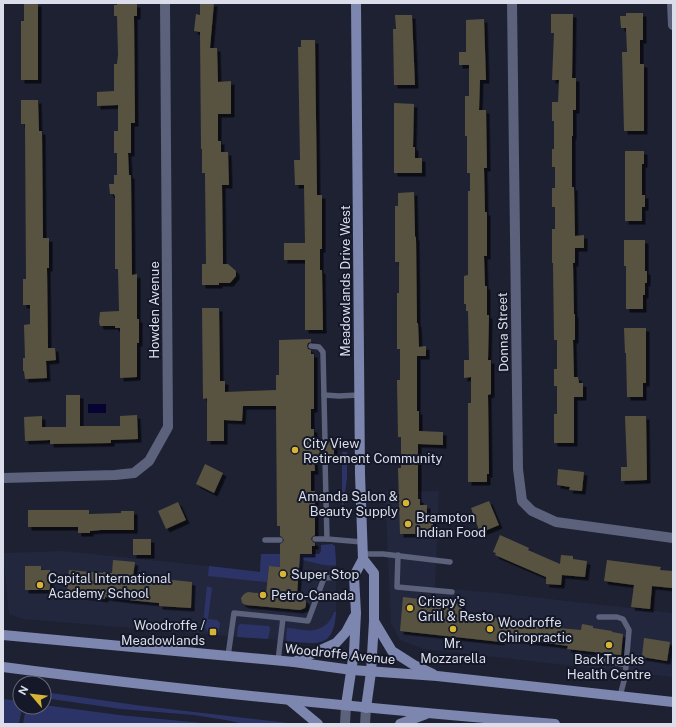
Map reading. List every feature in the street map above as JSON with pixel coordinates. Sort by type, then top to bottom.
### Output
[{"type":"main road","name":"Meadowlands Drive West","points":[[356,3],[359,395],[362,542],[363,556],[374,574],[374,621],[371,672],[366,708]]},
{"type":"main road","points":[[346,705],[352,670],[356,613],[354,576],[363,556]]},
{"type":"main road","points":[[294,662],[336,643],[346,632],[356,613]]},
{"type":"main road","points":[[374,621],[392,651],[414,665],[437,676]]},
{"type":"main road","name":"Woodroffe Avenue","points":[[3,635],[294,662],[371,672],[437,676],[673,702]]},
{"type":"main road","points":[[3,667],[97,679],[366,708],[555,724]]},
{"type":"main road","points":[[289,700],[318,724]]},
{"type":"main road","points":[[400,724],[428,714]]},
{"type":"street","name":"Howden Avenue","points":[[3,478],[115,475],[134,473],[149,461],[168,427],[164,3]]},
{"type":"street","name":"Donna Street","points":[[512,3],[518,468],[522,501],[532,511],[556,522],[673,538]]},
{"type":"street","points":[[672,3],[673,24]]},
{"type":"street","points":[[344,724],[346,705]]},
{"type":"street","points":[[365,724],[366,708]]},
{"type":"lane","points":[[311,346],[319,347],[323,352],[325,442]]},
{"type":"lane","points":[[324,395],[359,395]]},
{"type":"lane","points":[[325,459],[327,539]]},
{"type":"lane","points":[[315,539],[362,542]]},
{"type":"lane","points":[[265,540],[280,540]]},
{"type":"lane","points":[[363,556],[398,555],[450,562]]},
{"type":"lane","points":[[398,555],[397,587],[452,592]]},
{"type":"lane","points":[[228,656],[234,612],[308,621],[324,578],[354,576]]},
{"type":"lane","points":[[599,617],[617,617],[623,619],[629,630],[625,677],[620,696]]},
{"type":"lane","points":[[278,661],[283,618]]},
{"type":"lane","points":[[599,659],[626,665]]},
{"type":"shaded area","points":[[88,404],[106,404],[106,413],[88,413]]},
{"type":"shaded area","points":[[342,452],[347,452],[347,478],[343,508],[342,507]]},
{"type":"shaded area","points":[[439,491],[435,588],[498,593],[673,613],[673,677],[424,649],[400,640],[391,623],[385,492]]},
{"type":"shaded area","points":[[332,544],[335,546],[336,565],[324,565],[303,560],[301,569],[269,566],[267,582],[208,576],[209,566],[260,572],[261,554],[319,554],[321,551],[321,545]]},
{"type":"shaded area","points":[[62,551],[260,572],[260,561],[336,556],[336,612],[334,627],[331,634],[326,639],[321,642],[314,643],[23,619],[9,614],[3,553]]},
{"type":"shaded area","points":[[207,586],[212,588],[208,619],[217,620],[220,623],[217,636],[214,635],[214,631],[207,631],[203,624]]},
{"type":"shaded area","points":[[334,612],[336,612],[335,624],[332,633],[322,642],[307,643],[287,641],[287,628],[309,630],[318,629],[328,623]]},
{"type":"shaded area","points":[[240,624],[269,626],[270,629],[268,639],[237,637],[238,626]]},
{"type":"shaded area","points":[[52,693],[143,706],[297,724],[244,724],[194,715],[121,709],[52,699]]},
{"type":"shaded area","points":[[3,699],[12,700],[12,715],[21,715],[19,724],[3,724]]},
{"type":"shaded area","points":[[52,706],[119,715],[213,724],[23,724],[25,715],[52,715]]},
{"type":"building","points":[[24,3],[38,3],[38,80],[21,80],[21,21],[24,21]]},
{"type":"building","points":[[117,3],[137,4],[137,16],[134,16],[135,123],[131,123],[131,153],[128,153],[129,175],[131,175],[132,275],[137,274],[137,319],[139,319],[139,343],[137,343],[137,377],[120,378],[120,328],[115,328],[115,326],[100,326],[99,322],[100,312],[119,311],[118,269],[115,269],[115,196],[114,194],[110,194],[109,184],[114,184],[114,175],[117,175],[117,153],[114,153],[114,131],[118,131],[118,105],[97,106],[97,92],[114,91],[114,64],[117,64],[118,55],[117,16],[114,16],[114,5],[117,5]]},
{"type":"building","points":[[200,3],[214,3],[210,48],[217,48],[218,82],[231,81],[231,114],[218,114],[218,141],[221,141],[221,152],[228,152],[229,185],[222,185],[223,264],[228,264],[236,271],[236,276],[230,283],[219,283],[219,285],[202,285],[202,264],[206,264],[205,173],[202,173],[201,149],[200,32],[194,31],[196,14],[200,15]]},
{"type":"building","points":[[626,13],[643,13],[643,40],[640,40],[640,64],[644,64],[644,131],[624,131],[622,52],[627,52],[626,28],[621,28],[620,16],[626,16]]},
{"type":"building","points":[[551,14],[573,14],[572,78],[576,78],[576,110],[573,110],[572,187],[574,187],[575,236],[584,235],[584,248],[575,248],[575,263],[573,263],[575,314],[575,340],[573,340],[574,377],[578,377],[579,383],[583,383],[583,397],[574,397],[574,443],[554,443],[554,414],[557,414],[557,386],[554,386],[554,369],[557,369],[557,340],[554,340],[552,263],[552,229],[555,229],[555,207],[552,207],[552,188],[555,188],[555,167],[552,167],[552,149],[554,149],[554,121],[552,121],[552,102],[558,102],[559,80],[552,80],[554,33],[551,33]]},
{"type":"building","points":[[395,15],[412,15],[415,85],[394,85],[393,29],[396,29]]},
{"type":"building","points":[[484,19],[486,80],[480,80],[479,110],[486,110],[487,168],[484,168],[485,212],[487,212],[487,256],[484,256],[485,286],[487,286],[487,315],[489,315],[488,360],[491,360],[491,394],[488,395],[489,474],[487,474],[487,482],[468,482],[468,403],[471,403],[471,377],[464,378],[464,360],[469,360],[468,311],[466,311],[466,304],[464,304],[464,276],[468,275],[468,191],[470,191],[470,173],[467,173],[467,136],[465,136],[465,96],[469,96],[469,65],[459,65],[459,52],[466,52],[466,20]]},
{"type":"building","points":[[301,40],[315,40],[317,195],[322,195],[322,249],[320,249],[320,270],[322,270],[323,330],[305,330],[305,260],[284,260],[284,243],[305,243],[304,185],[295,185],[294,160],[300,160],[298,47],[301,47]]},
{"type":"building","points":[[21,100],[38,100],[39,131],[42,131],[43,238],[49,238],[49,268],[47,268],[48,348],[55,348],[56,360],[46,361],[47,378],[25,379],[23,371],[23,358],[25,358],[24,325],[30,324],[30,305],[23,305],[23,279],[26,279],[25,124],[21,124]]},
{"type":"building","points":[[394,103],[414,104],[413,147],[415,147],[415,158],[422,158],[422,173],[394,173]]},
{"type":"building","points":[[625,151],[644,151],[644,164],[642,164],[642,195],[645,195],[645,207],[642,207],[642,221],[625,221]]},
{"type":"building","points":[[414,192],[417,323],[419,347],[426,346],[426,356],[417,356],[417,411],[419,411],[419,431],[443,432],[443,445],[418,444],[418,499],[420,499],[420,505],[427,505],[427,516],[433,516],[433,534],[400,534],[398,468],[401,468],[401,437],[398,437],[397,380],[400,380],[400,349],[397,349],[397,293],[399,293],[399,262],[395,262],[395,206],[398,206],[398,193]]},
{"type":"building","points":[[624,240],[645,240],[645,271],[647,271],[647,283],[645,283],[645,295],[643,295],[643,309],[626,309],[626,266],[624,266]]},
{"type":"building","points":[[202,308],[219,308],[220,381],[225,381],[225,392],[276,390],[276,375],[279,375],[279,340],[311,339],[311,342],[308,343],[307,346],[308,349],[311,350],[311,354],[314,354],[314,409],[311,409],[311,429],[314,429],[314,442],[321,442],[325,446],[328,445],[329,442],[334,442],[334,458],[329,458],[325,455],[321,458],[314,458],[315,471],[311,471],[311,491],[315,491],[315,535],[311,539],[315,543],[315,546],[312,546],[312,554],[300,554],[297,594],[306,601],[306,605],[305,608],[300,610],[246,605],[242,603],[241,598],[248,592],[266,594],[269,566],[280,567],[280,544],[284,540],[280,536],[280,526],[277,526],[276,406],[243,406],[242,421],[224,420],[224,441],[207,441],[207,398],[203,399]]},
{"type":"building","points":[[624,328],[646,328],[646,383],[643,383],[643,397],[627,397]]},
{"type":"building","points":[[66,395],[80,395],[80,426],[120,426],[120,416],[137,415],[138,439],[111,440],[111,443],[50,444],[50,440],[25,441],[24,417],[42,416],[42,427],[66,427]]},
{"type":"building","points":[[625,416],[646,416],[647,480],[621,481],[621,467],[627,467]]},
{"type":"building","points":[[205,464],[223,473],[214,493],[196,484]]},
{"type":"building","points":[[558,469],[584,472],[582,491],[569,490],[570,487],[557,485]]},
{"type":"building","points":[[489,501],[499,525],[480,533],[471,508]]},
{"type":"building","points":[[178,502],[186,520],[166,529],[158,511]]},
{"type":"building","points":[[28,510],[89,510],[89,514],[134,511],[134,530],[101,530],[90,531],[90,533],[78,533],[78,527],[28,527]]},
{"type":"building","points":[[500,535],[529,548],[528,550],[560,564],[561,555],[573,556],[573,559],[587,561],[585,577],[562,575],[561,585],[546,584],[546,577],[495,555],[496,553],[493,552]]},
{"type":"building","points":[[133,539],[151,539],[151,555],[133,555]]},
{"type":"building","points":[[113,560],[135,562],[133,576],[192,582],[191,608],[159,606],[159,603],[105,597],[105,599],[67,594],[69,570],[112,573]]},
{"type":"building","points":[[607,560],[661,567],[660,570],[673,571],[672,588],[652,586],[650,609],[631,607],[634,585],[604,581]]},
{"type":"building","points":[[25,566],[41,566],[41,570],[50,570],[50,590],[25,590]]},
{"type":"building","points":[[403,597],[462,604],[461,613],[520,621],[520,619],[546,622],[546,627],[581,630],[582,624],[593,626],[593,628],[612,631],[623,634],[621,655],[567,649],[568,646],[501,638],[501,642],[400,631]]},
{"type":"building","points":[[644,638],[670,642],[667,661],[642,657]]},
{"type":"place","name":"City View Retirement Community","points":[[295,450]]},
{"type":"place","name":"Amanda Salon & Beauty Supply","points":[[406,503]]},
{"type":"place","name":"Brampton Indian Food","points":[[408,524]]},
{"type":"place","name":"Super Stop","points":[[283,574]]},
{"type":"place","name":"Capital International Academy School","points":[[40,585]]},
{"type":"place","name":"Petro-Canada","points":[[263,595]]},
{"type":"place","name":"Crispy's Grill & Resto","points":[[410,608]]},
{"type":"place","name":"Mr. Mozzarella","points":[[453,629]]},
{"type":"place","name":"Woodroffe Chiropractic","points":[[490,629]]},
{"type":"place","name":"Woodroffe / Meadowlands","points":[[213,632]]},
{"type":"place","name":"BackTracks Health Centre","points":[[609,645]]}]
